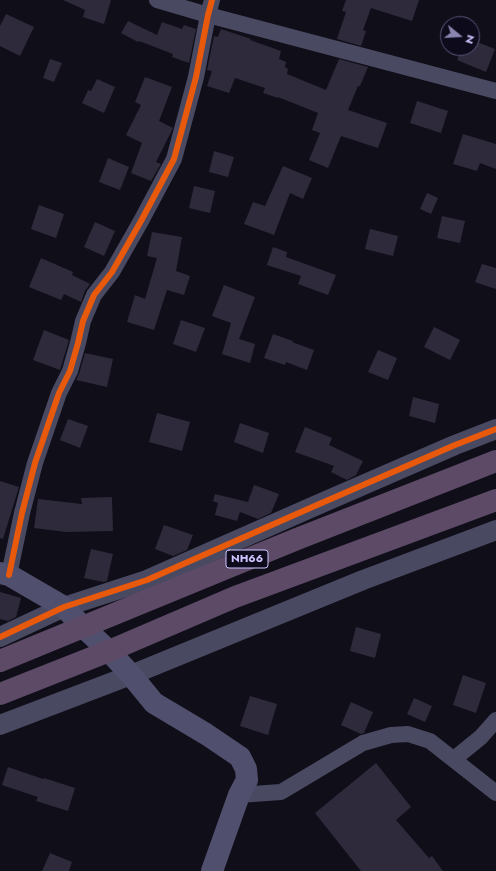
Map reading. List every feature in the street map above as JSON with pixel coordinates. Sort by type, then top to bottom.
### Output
[{"type":"highway","name":"NH66","points":[[0,660],[297,539],[496,461]]},
{"type":"highway","name":"NH66","points":[[0,694],[108,651],[235,597],[496,500]]},
{"type":"main road","points":[[5,574],[64,607],[131,675],[154,703],[206,734],[240,757],[246,768],[247,780],[212,871]]},
{"type":"street","points":[[158,0],[210,7],[496,91]]},
{"type":"street","points":[[5,574],[35,463],[59,394],[70,371],[83,321],[94,295],[112,272],[174,159],[196,77],[210,7]]},
{"type":"street","points":[[0,637],[64,607],[147,580],[331,498],[496,429]]},
{"type":"street","points":[[0,725],[131,675],[355,583],[496,530]]},
{"type":"street","points":[[454,759],[481,737],[496,720]]},
{"type":"street","points":[[240,796],[281,792],[363,744],[391,735],[408,734],[430,741],[496,793]]},
{"type":"building","points":[[63,0],[111,0],[104,24],[83,17],[85,10]]},
{"type":"building","points":[[346,0],[419,0],[412,21],[371,8],[363,30],[366,31],[361,46],[337,39],[346,12],[342,11]]},
{"type":"building","points":[[6,14],[34,27],[20,56],[0,46],[0,26]]},
{"type":"building","points":[[128,21],[157,35],[162,22],[182,29],[184,25],[196,29],[189,63],[172,57],[173,54],[139,41],[138,42],[121,33]]},
{"type":"building","points":[[221,29],[281,51],[279,59],[286,62],[285,67],[288,69],[287,74],[326,90],[339,59],[368,67],[348,110],[387,123],[378,148],[341,136],[328,168],[309,160],[320,133],[312,130],[318,113],[278,97],[263,93],[265,88],[235,78],[229,93],[207,86],[212,71],[207,70],[214,36],[218,37]]},
{"type":"building","points":[[480,43],[495,49],[486,72],[457,60],[459,56],[480,56]]},
{"type":"building","points":[[50,59],[62,63],[54,82],[43,78]]},
{"type":"building","points":[[145,77],[172,87],[159,121],[173,128],[156,162],[161,164],[151,181],[131,173],[142,143],[126,135],[141,105],[135,102]]},
{"type":"building","points":[[97,79],[115,87],[104,113],[82,103],[88,90],[91,91]]},
{"type":"building","points":[[417,101],[448,111],[441,133],[410,123]]},
{"type":"building","points":[[463,134],[496,144],[496,169],[480,163],[477,171],[453,164]]},
{"type":"building","points":[[214,151],[234,157],[228,177],[209,172]]},
{"type":"building","points":[[108,158],[129,167],[120,190],[99,182]]},
{"type":"building","points":[[283,166],[312,178],[303,199],[290,193],[274,235],[244,224],[253,202],[265,206]]},
{"type":"building","points":[[194,186],[215,191],[210,213],[189,208]]},
{"type":"building","points":[[427,193],[438,198],[431,214],[420,209]]},
{"type":"building","points":[[39,205],[64,214],[56,238],[31,229]]},
{"type":"building","points":[[442,216],[465,221],[460,243],[437,238]]},
{"type":"building","points":[[95,222],[115,231],[104,256],[84,247]]},
{"type":"building","points":[[370,229],[398,236],[393,256],[365,249]]},
{"type":"building","points":[[152,232],[182,237],[176,271],[190,276],[184,295],[167,290],[154,330],[127,322],[135,295],[145,299],[157,258],[147,256]]},
{"type":"building","points":[[273,247],[287,252],[286,257],[336,275],[328,295],[298,284],[301,276],[267,265]]},
{"type":"building","points":[[41,258],[73,272],[72,275],[90,284],[85,291],[81,302],[64,294],[61,300],[29,287]]},
{"type":"building","points":[[482,264],[496,268],[496,289],[475,282]]},
{"type":"building","points":[[224,285],[255,297],[239,339],[255,344],[250,363],[222,354],[231,323],[212,316]]},
{"type":"building","points":[[181,320],[205,328],[196,352],[173,344]]},
{"type":"building","points":[[434,327],[460,340],[450,360],[424,347]]},
{"type":"building","points":[[44,330],[69,340],[60,370],[33,360]]},
{"type":"building","points":[[273,334],[314,350],[307,370],[286,362],[285,365],[264,358]]},
{"type":"building","points":[[378,350],[397,358],[388,380],[368,372]]},
{"type":"building","points":[[85,353],[113,359],[107,387],[76,380]]},
{"type":"building","points":[[413,397],[439,404],[435,423],[409,416]]},
{"type":"building","points":[[157,413],[190,422],[182,451],[149,442]]},
{"type":"building","points":[[68,419],[88,426],[80,448],[60,440]]},
{"type":"building","points":[[240,423],[269,433],[263,453],[234,442]]},
{"type":"building","points":[[305,427],[332,438],[329,445],[363,461],[356,475],[347,480],[331,472],[334,466],[295,452]]},
{"type":"building","points":[[0,481],[19,487],[3,539],[0,538]]},
{"type":"building","points":[[254,485],[279,494],[271,513],[258,519],[240,512],[237,521],[215,515],[218,503],[213,501],[215,494],[248,502]]},
{"type":"building","points":[[112,497],[113,531],[66,532],[34,528],[38,499],[82,504],[81,498]]},
{"type":"building","points":[[164,525],[193,535],[187,550],[173,556],[155,549]]},
{"type":"building","points":[[91,549],[113,554],[107,581],[103,582],[84,578]]},
{"type":"building","points":[[0,592],[21,598],[16,617],[8,621],[0,619]]},
{"type":"building","points":[[356,627],[381,634],[375,658],[350,651]]},
{"type":"building","points":[[463,675],[486,683],[476,713],[453,705]]},
{"type":"building","points":[[250,696],[277,704],[268,735],[240,726]]},
{"type":"building","points":[[414,698],[432,706],[425,722],[407,714]]},
{"type":"building","points":[[351,702],[373,712],[364,733],[361,734],[341,725]]},
{"type":"building","points":[[376,763],[411,807],[396,820],[429,858],[432,856],[443,871],[361,871],[315,813]]},
{"type":"building","points":[[8,767],[75,788],[68,811],[36,801],[38,797],[2,785]]},
{"type":"building","points":[[50,853],[72,862],[69,871],[42,871]]},
{"type":"cycle path","points":[[9,575],[22,513],[35,463],[59,393],[70,371],[83,321],[94,295],[112,272],[174,159],[196,77],[212,0]]},
{"type":"cycle path","points":[[0,637],[64,607],[147,580],[455,445],[496,429]]}]
